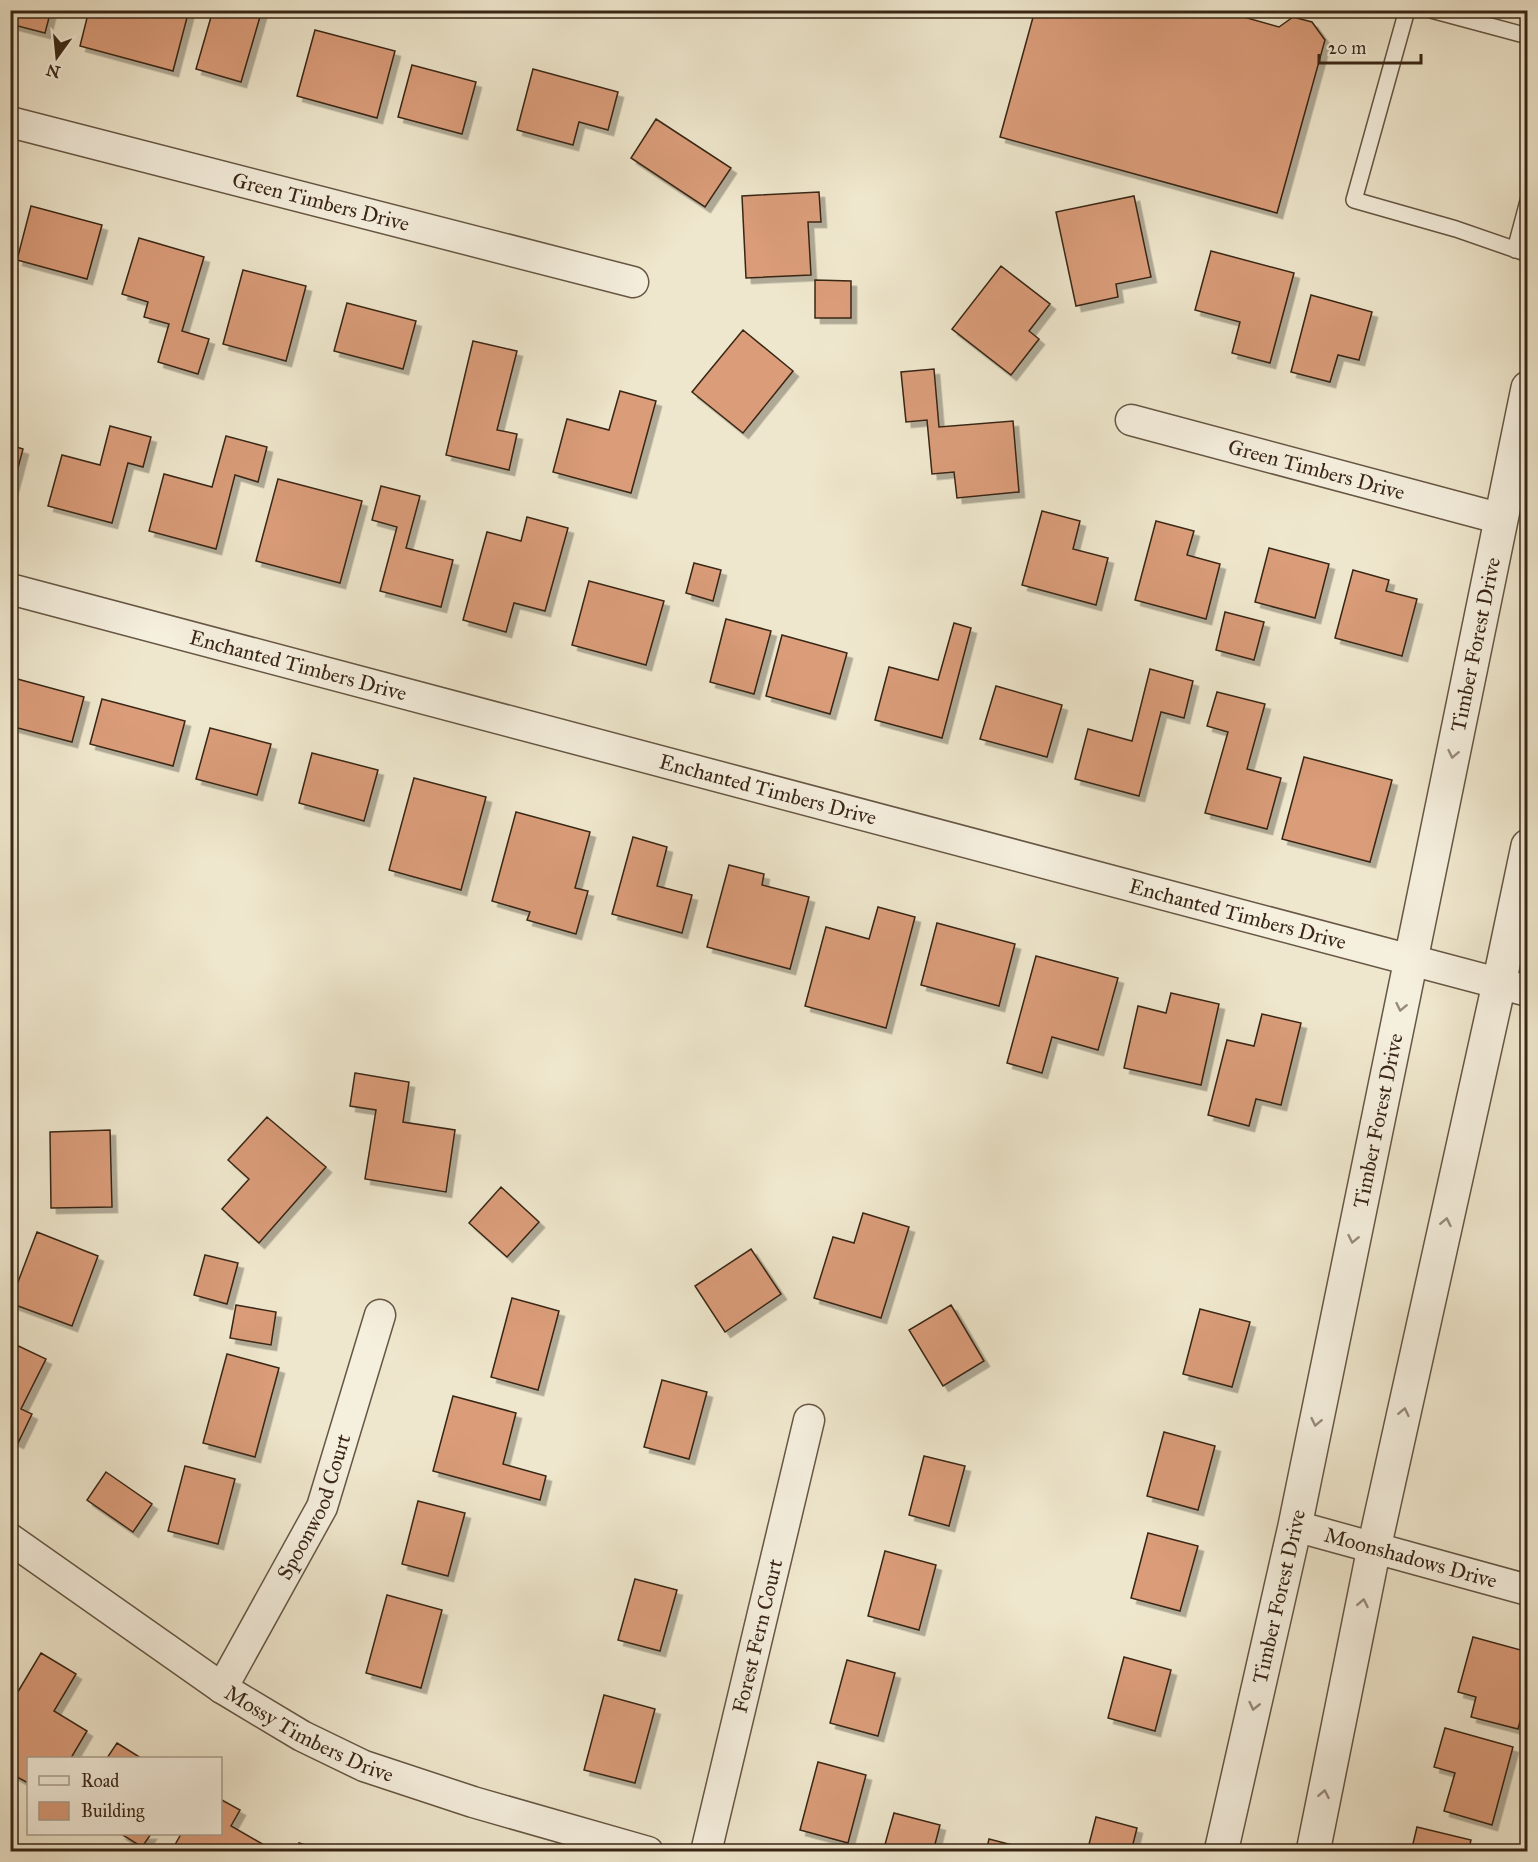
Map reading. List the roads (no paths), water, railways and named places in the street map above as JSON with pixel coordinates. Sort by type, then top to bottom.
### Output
[{"type":"street","name":"Green Timbers Drive","points":[[10,122],[633,282]]},
{"type":"street","name":"Timber Forest Drive","points":[[1221,1851],[1295,1526],[1527,388]]},
{"type":"street","name":"Green Timbers Drive","points":[[1131,420],[1502,519]]},
{"type":"street","name":"Enchanted Timbers Drive","points":[[10,589],[1513,987]]},
{"type":"street","points":[[1313,1851],[1374,1548],[1513,987],[1527,846]]},
{"type":"street","name":"Spoonwood Court","points":[[222,1688],[322,1507],[380,1315]]},
{"type":"street","name":"Forest Fern Court","points":[[706,1851],[809,1420]]},
{"type":"street","name":"Moonshadows Drive","points":[[1295,1526],[1527,1590]]},
{"type":"street","name":"Mossy Timbers Drive","points":[[10,1539],[222,1688],[302,1736],[364,1766],[473,1802],[648,1851]]},
{"type":"lane","points":[[1407,10],[1353,200],[1456,229],[1521,252],[1527,201]]},
{"type":"lane","points":[[1431,10],[1527,36]]}]
